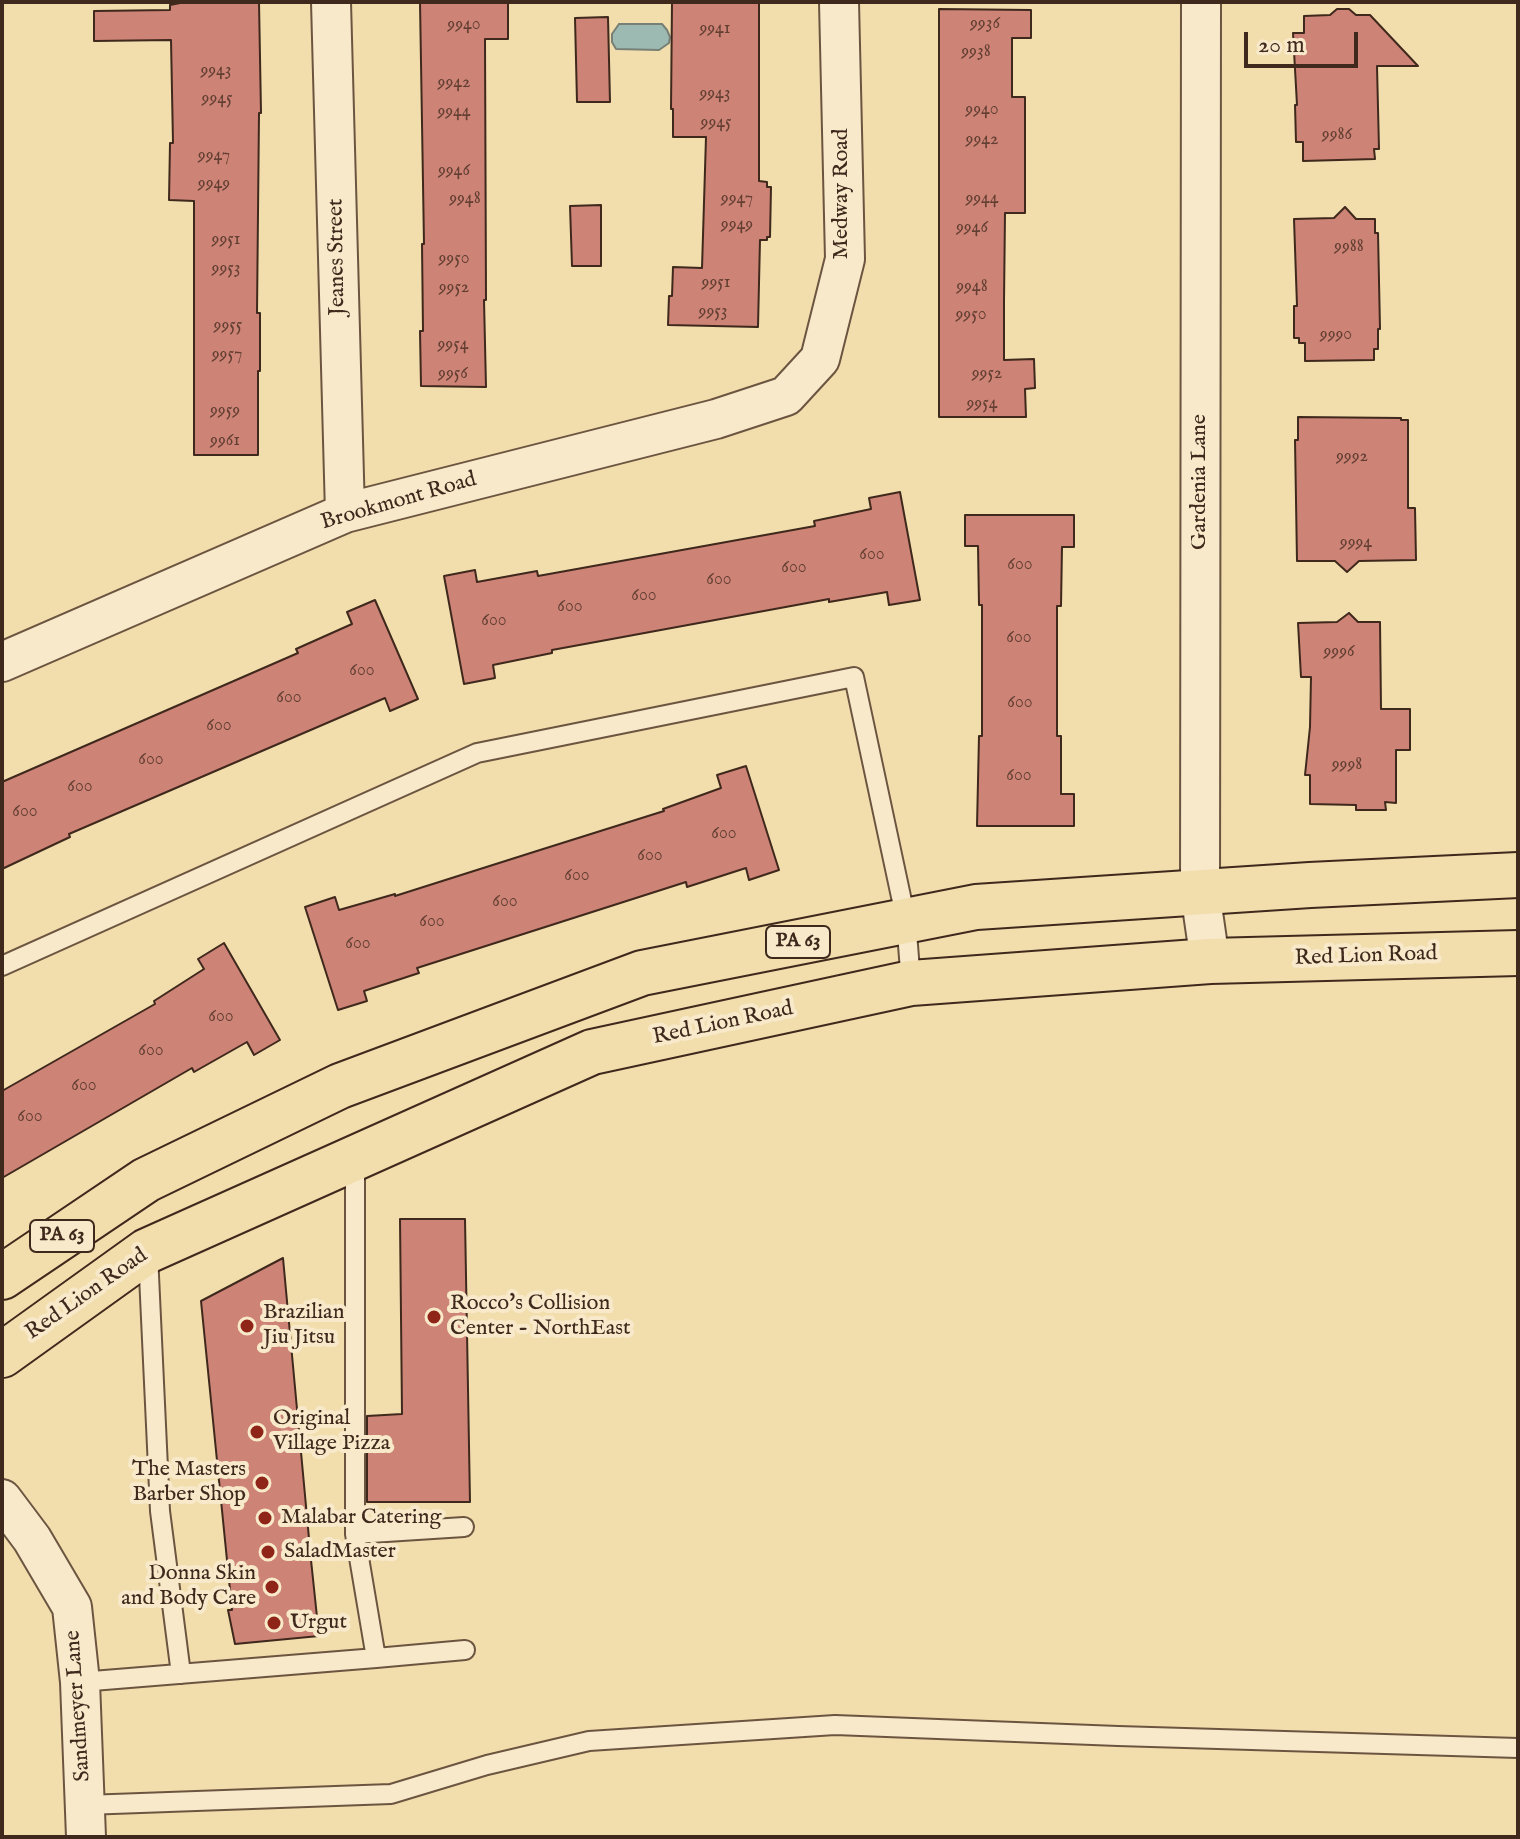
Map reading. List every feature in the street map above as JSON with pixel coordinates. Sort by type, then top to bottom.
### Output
[{"type":"main road","name":"PA 63","points":[[2,1277],[146,1180],[340,1086],[642,973],[976,907],[1518,875]]},
{"type":"main road","name":"Red Lion Road","points":[[2,1355],[147,1251],[592,1052],[911,983],[1210,961],[1518,953]]},
{"type":"street","name":"Jeanes Street","points":[[331,2],[345,513]]},
{"type":"street","name":"Medway Road","points":[[804,376],[820,359],[845,259],[839,2]]},
{"type":"street","name":"Gardenia Lane","points":[[1201,2],[1200,892],[1210,961]]},
{"type":"street","name":"Brookmont Road","points":[[2,662],[345,513],[716,419],[786,396],[804,376]]},
{"type":"street","name":"Sandmeyer Lane","points":[[2,1499],[32,1539],[72,1607],[80,1682],[85,1821]]},
{"type":"lane","points":[[2,966],[477,753],[854,677],[906,920],[911,983]]},
{"type":"lane","points":[[355,1157],[355,1534],[376,1658]]},
{"type":"lane","points":[[147,1251],[160,1511],[181,1674]]},
{"type":"lane","points":[[355,1534],[464,1527]]},
{"type":"lane","points":[[80,1682],[465,1650]]},
{"type":"lane","points":[[85,1821],[391,1794],[487,1765],[589,1741],[835,1725],[1518,1748]]},
{"type":"water","points":[[619,24],[662,24],[670,37],[669,43],[659,50],[616,49],[612,34]]},
{"type":"building","points":[[185,2],[259,2],[258,455],[194,455],[194,201],[169,200],[170,143],[173,143],[171,40],[94,41],[94,11],[170,10],[170,5]]},
{"type":"building","points":[[420,2],[508,2],[508,39],[485,39],[486,387],[421,386],[424,244]]},
{"type":"building","points":[[672,2],[759,2],[759,181],[767,182],[767,187],[771,187],[770,237],[760,240],[758,327],[668,325],[673,267],[702,268],[706,137],[673,137]]},
{"type":"building","points":[[939,9],[1031,10],[1031,38],[1012,38],[1012,97],[1025,97],[1025,213],[1005,213],[1004,360],[1034,359],[1035,388],[1025,389],[1026,417],[939,417]]},
{"type":"building","points":[[1337,9],[1349,9],[1356,15],[1370,15],[1418,66],[1377,66],[1379,149],[1374,149],[1375,159],[1303,161],[1303,142],[1296,142],[1293,33],[1304,33],[1304,16],[1330,15]]},
{"type":"building","points":[[608,17],[610,102],[577,102],[575,18]]},
{"type":"building","points":[[601,205],[601,266],[572,266],[570,206]]},
{"type":"building","points":[[1345,207],[1356,219],[1375,219],[1375,233],[1378,233],[1378,349],[1374,349],[1374,360],[1305,361],[1305,343],[1299,343],[1299,338],[1294,338],[1294,306],[1297,306],[1294,219],[1334,218]]},
{"type":"building","points":[[1298,417],[1408,420],[1408,508],[1415,508],[1416,560],[1359,561],[1347,572],[1335,561],[1297,561],[1295,440],[1298,440]]},
{"type":"building","points":[[900,492],[920,600],[889,605],[887,592],[829,602],[829,599],[552,650],[552,653],[493,665],[495,678],[464,684],[444,576],[475,570],[477,582],[537,571],[538,576],[815,526],[814,521],[871,509],[869,498]]},
{"type":"building","points":[[965,515],[1074,515],[1074,547],[1062,547],[1061,606],[1057,606],[1057,736],[1061,736],[1061,794],[1074,794],[1074,826],[977,826],[979,736],[982,736],[982,605],[979,605],[978,546],[965,546]]},
{"type":"building","points":[[375,600],[418,699],[390,711],[385,698],[69,834],[70,837],[2,869],[2,782],[298,653],[296,649],[352,624],[347,612]]},
{"type":"building","points":[[1349,613],[1358,622],[1380,622],[1381,709],[1410,709],[1410,750],[1396,750],[1396,803],[1385,802],[1386,810],[1356,810],[1356,805],[1310,804],[1310,775],[1305,775],[1311,677],[1301,677],[1298,623],[1337,622]]},
{"type":"building","points":[[746,766],[779,870],[749,880],[746,868],[687,887],[686,882],[417,968],[419,973],[364,991],[367,1001],[338,1010],[305,907],[335,897],[339,910],[395,896],[664,811],[721,788],[717,775]]},
{"type":"building","points":[[224,943],[280,1040],[254,1055],[247,1042],[194,1072],[192,1068],[2,1178],[2,1091],[155,1004],[154,1001],[204,969],[198,959]]},
{"type":"building","name":"Rocco's Collision Center - NorthEast","points":[[400,1219],[465,1219],[470,1502],[367,1502],[367,1416],[402,1414]]},
{"type":"building","points":[[283,1258],[319,1636],[235,1644],[228,1610],[232,1610],[201,1301]]},
{"type":"place","name":"Rocco's Collision Center - NorthEast","points":[[434,1317]]},
{"type":"place","name":"Brazilian Jiu Jitsu","points":[[247,1326]]},
{"type":"place","name":"Original Village Pizza","points":[[257,1432]]},
{"type":"place","name":"The Masters Barber Shop","points":[[262,1483]]},
{"type":"place","name":"Malabar Catering","points":[[265,1518]]},
{"type":"place","name":"SaladMaster","points":[[268,1552]]},
{"type":"place","name":"Donna Skin and Body Care","points":[[272,1587]]},
{"type":"place","name":"Urgut","points":[[274,1623]]}]
